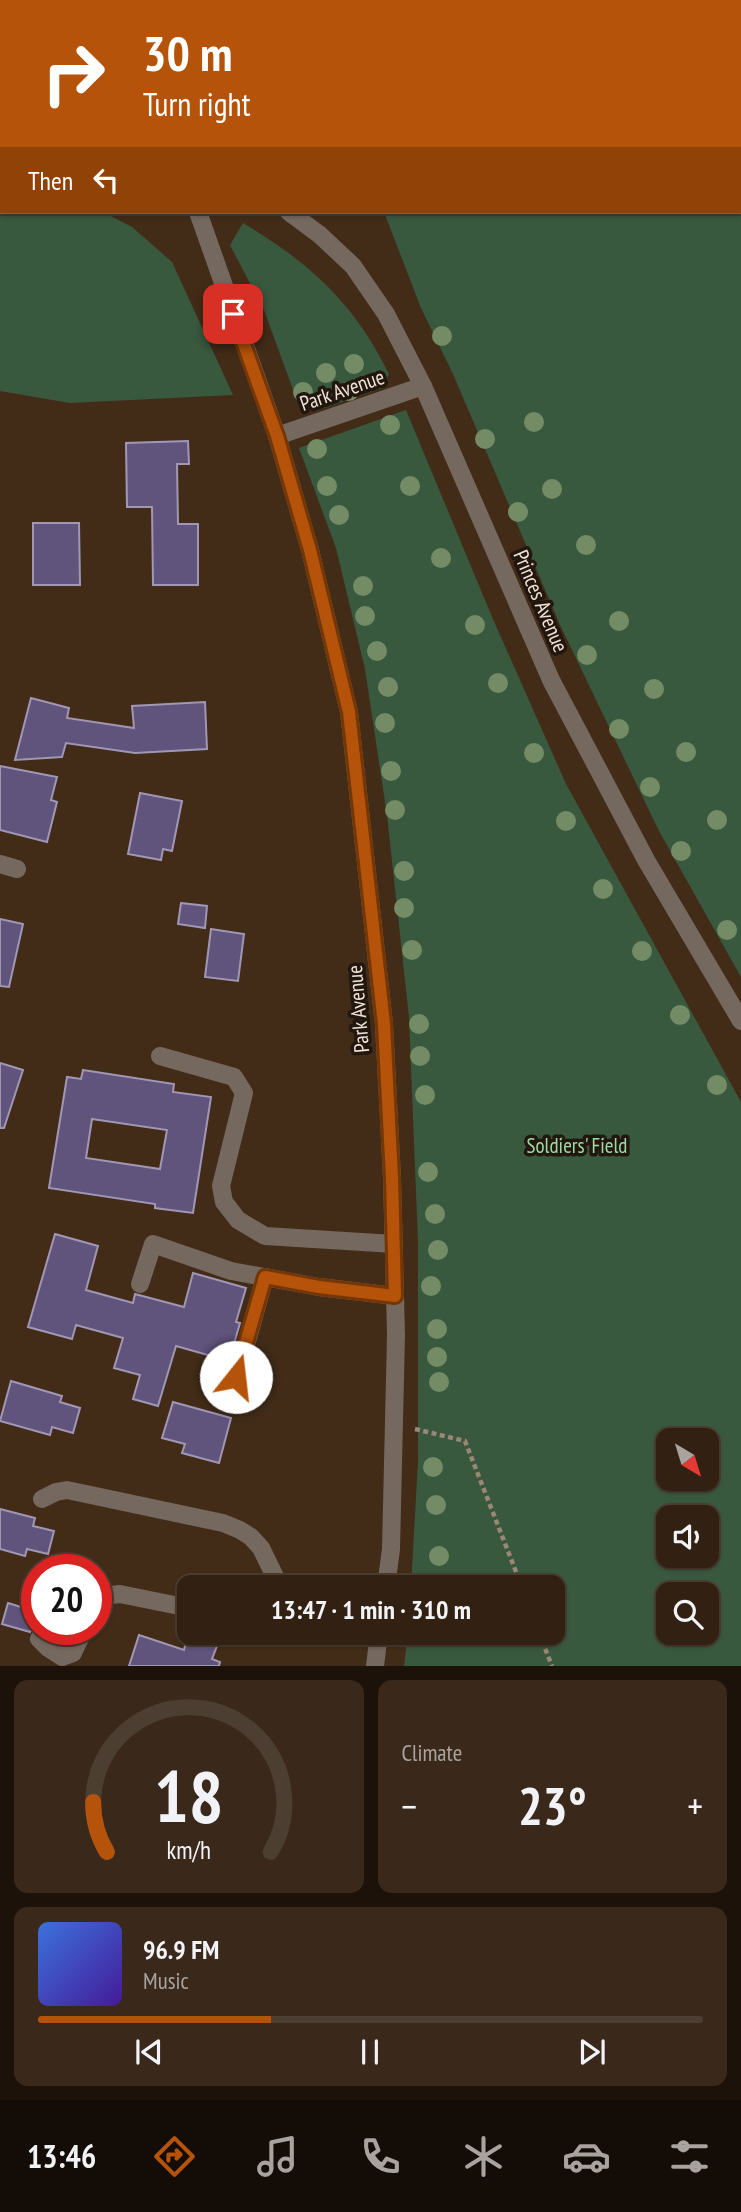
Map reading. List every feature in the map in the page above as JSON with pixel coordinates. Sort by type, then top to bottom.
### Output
[{"type":"street","name":"Park Avenue","points":[[199,214],[277,436],[310,550],[349,712],[384,1024],[394,1244],[394,1424],[391,1549],[388,1575]]},
{"type":"street","name":"Princes Avenue","points":[[292,214],[354,266],[386,314],[423,386],[551,680],[646,860],[741,1021]]},
{"type":"street","name":"Park Avenue","points":[[277,436],[423,386]]},
{"type":"street","points":[[160,1056],[234,1077],[244,1093],[221,1186],[224,1202],[238,1220],[265,1236],[394,1244]]},
{"type":"street","points":[[140,1284],[153,1244],[232,1271],[319,1287],[395,1296]]},
{"type":"street","points":[[231,1398],[265,1277]]},
{"type":"street","points":[[42,1499],[67,1490],[223,1522],[256,1542],[274,1575]]},
{"type":"street","points":[[112,1596],[120,1594],[177,1606]]},
{"type":"street","points":[[45,1645],[62,1657],[73,1653],[77,1645]]},
{"type":"street","points":[[375,1666],[378,1645]]},
{"type":"path","points":[[394,1424],[465,1441],[517,1575]]},
{"type":"path","points":[[544,1645],[552,1666]]},
{"type":"green space","points":[[107,214],[132,227],[172,262],[233,395],[70,403],[0,391],[0,215]]},
{"type":"green space","points":[[385,214],[741,214],[741,977],[659,831],[561,627],[453,374],[421,308]]},
{"type":"green space","points":[[243,223],[289,253],[328,287],[345,306],[361,326],[389,374],[382,388],[316,411],[299,406],[264,310],[230,245]]},
{"type":"green space","name":"Soldiers' Field","points":[[406,410],[492,617],[566,784],[741,1102],[741,1666],[404,1666],[407,1645],[565,1645],[565,1575],[412,1575],[418,1461],[418,1242],[409,1017],[387,815],[365,669],[336,548],[299,448]]},
{"type":"building","points":[[188,441],[189,464],[177,464],[178,524],[198,524],[198,585],[153,585],[152,507],[127,507],[126,443]]},
{"type":"building","points":[[33,523],[79,523],[80,585],[33,585]]},
{"type":"building","points":[[31,698],[69,708],[67,718],[134,728],[132,706],[205,702],[207,749],[135,753],[66,743],[62,757],[15,760]]},
{"type":"building","points":[[0,766],[57,777],[51,800],[57,802],[47,842],[0,830]]},
{"type":"building","points":[[140,793],[182,801],[172,851],[163,849],[161,860],[128,854]]},
{"type":"building","points":[[181,903],[207,906],[205,928],[178,924]]},
{"type":"building","points":[[0,919],[23,924],[9,987],[0,986]]},
{"type":"building","points":[[211,929],[244,934],[238,981],[205,977]]},
{"type":"building","points":[[0,1063],[23,1070],[4,1128],[0,1128]]},
{"type":"building","points":[[83,1070],[174,1084],[173,1092],[211,1097],[193,1213],[155,1208],[155,1204],[49,1188],[67,1077],[81,1079]],"holes":[[[92,1119],[167,1130],[160,1169],[86,1158]]]},
{"type":"building","points":[[55,1234],[98,1246],[86,1290],[133,1303],[135,1294],[184,1307],[193,1273],[246,1288],[229,1361],[176,1346],[158,1406],[133,1399],[140,1375],[114,1368],[123,1338],[76,1325],[72,1339],[28,1327]]},
{"type":"building","points":[[11,1381],[62,1396],[60,1402],[80,1408],[73,1433],[52,1427],[50,1435],[0,1421]]},
{"type":"building","points":[[173,1402],[231,1418],[219,1463],[182,1453],[185,1444],[162,1438]]},
{"type":"building","points":[[0,1509],[35,1518],[33,1526],[54,1531],[48,1554],[27,1549],[26,1554],[21,1555],[0,1549]]},
{"type":"building","points":[[8,1603],[21,1607],[21,1629],[2,1624]]},
{"type":"building","points":[[139,1635],[184,1650],[185,1645],[217,1646],[212,1659],[220,1662],[219,1666],[129,1666]]},
{"type":"route","points":[[233,314],[277,436],[310,550],[349,712],[384,1024],[395,1296],[265,1277],[236,1377]]}]
